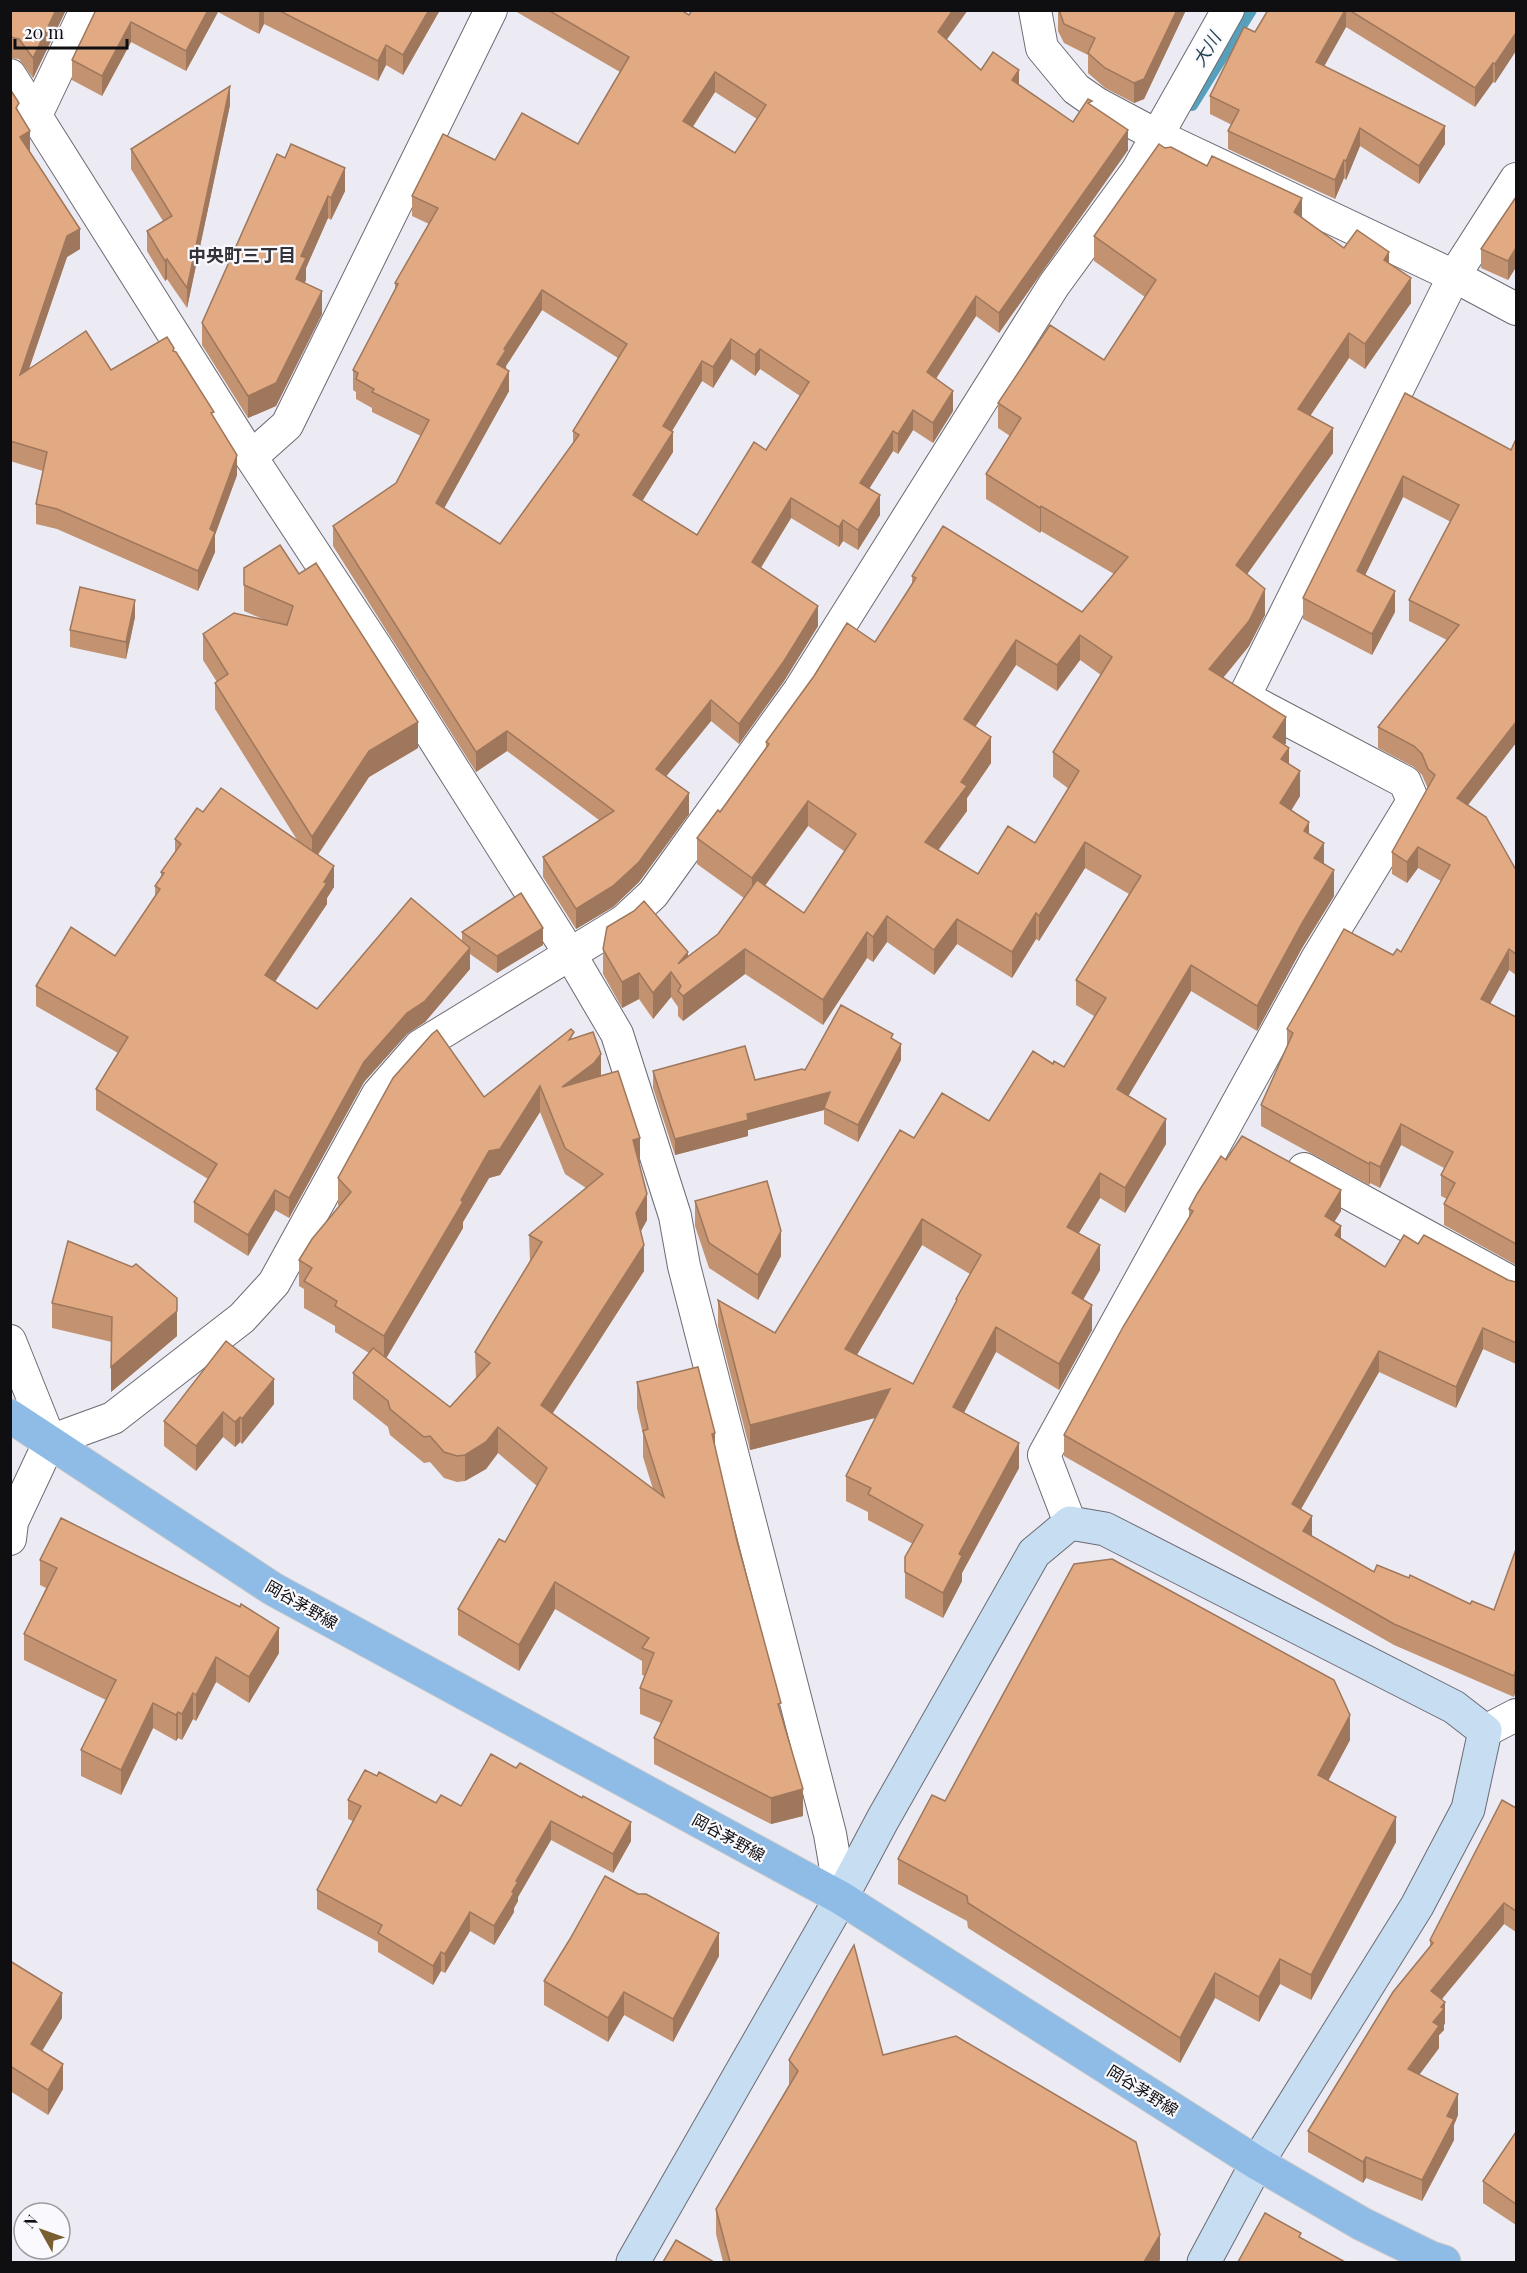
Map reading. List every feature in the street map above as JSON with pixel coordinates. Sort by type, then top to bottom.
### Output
[{"type":"main road","name":"岡谷茅野線","points":[[10,1416],[273,1589],[841,1898],[1257,2163],[1362,2224],[1431,2258],[1444,2262]]},
{"type":"street","points":[[36,115],[86,10]]},
{"type":"street","points":[[251,457],[287,425],[491,10]]},
{"type":"street","points":[[1035,10],[1042,48],[1076,89],[1096,104],[1156,135],[1454,276],[1516,309]]},
{"type":"street","points":[[11,1528],[50,1441],[113,1418],[242,1318],[273,1283],[378,1094],[420,1046],[624,921],[653,894],[792,700],[1054,285],[1137,171],[1228,10]]},
{"type":"street","points":[[10,75],[251,457],[376,647],[570,954],[617,1034],[675,1216],[684,1266],[830,1834],[841,1898]]},
{"type":"street","points":[[1070,1523],[1044,1455],[1235,1132],[1318,957],[1413,801],[1405,782],[1244,697],[1454,276],[1516,179]]},
{"type":"street","points":[[1277,1155],[1516,1285]]},
{"type":"street","points":[[10,1341],[50,1441]]},
{"type":"street","points":[[633,2262],[841,1898],[1034,1553],[1070,1523],[1105,1529],[1454,1707],[1485,1731]]},
{"type":"street","points":[[1485,1731],[1516,1715]]},
{"type":"street","points":[[1204,2262],[1257,2163],[1417,1906],[1468,1809],[1485,1731]]},
{"type":"building","points":[[10,10],[56,10],[33,58],[19,39],[10,37]]},
{"type":"building","points":[[96,10],[208,10],[186,51],[131,22],[102,76],[72,60]]},
{"type":"building","points":[[278,10],[429,10],[403,55],[386,45],[378,61]]},
{"type":"building","points":[[548,10],[681,10],[689,15],[692,10],[953,10],[938,32],[981,70],[993,52],[1019,70],[1012,80],[1073,122],[1088,99],[1092,101],[1088,103],[1128,130],[999,313],[976,296],[927,372],[953,391],[933,423],[913,410],[898,434],[893,431],[860,483],[880,495],[858,530],[843,520],[839,527],[791,498],[752,562],[818,606],[784,661],[739,724],[711,700],[656,769],[689,793],[639,862],[613,886],[576,909],[543,857],[614,811],[507,731],[476,752],[333,526],[396,483],[429,420],[372,392],[374,389],[356,379],[358,373],[353,370],[398,284],[395,283],[438,208],[412,196],[443,134],[495,160],[522,113],[578,144],[629,57]],"holes":[[[715,72],[766,105],[735,153],[683,121]],[[542,290],[627,344],[573,431],[579,435],[500,544],[436,503],[509,371],[497,364],[506,350],[504,349]],[[731,339],[755,355],[760,349],[809,382],[766,450],[754,442],[697,535],[633,495],[673,432],[663,426],[702,361],[713,367]]]},
{"type":"building","points":[[1059,10],[1177,10],[1144,79],[1134,83],[1105,68],[1088,53],[1095,38],[1064,24]]},
{"type":"building","points":[[1268,10],[1345,10],[1316,62],[1445,126],[1419,166],[1360,128],[1335,180],[1228,131],[1239,110],[1210,96],[1244,27],[1255,32]]},
{"type":"building","points":[[1349,10],[1516,10],[1516,33],[1475,88]]},
{"type":"building","points":[[230,86],[187,288],[167,259],[165,261],[147,231],[172,216],[131,149]]},
{"type":"building","points":[[10,89],[19,103],[16,108],[30,131],[20,137],[80,229],[67,236],[20,375],[86,331],[111,370],[167,337],[174,348],[173,351],[176,352],[214,412],[211,413],[237,455],[210,529],[215,532],[198,571],[57,509],[36,504],[47,452],[10,441]]},
{"type":"building","points":[[291,144],[345,168],[331,198],[328,196],[301,256],[306,258],[296,279],[322,291],[276,383],[248,396],[202,323],[277,154],[285,158]]},
{"type":"building","points":[[1159,144],[1165,148],[1171,147],[1207,166],[1212,156],[1302,198],[1294,212],[1344,248],[1357,230],[1389,252],[1384,260],[1411,278],[1365,344],[1349,333],[1298,409],[1333,428],[1236,565],[1265,589],[1249,621],[1209,669],[1286,717],[1273,737],[1289,748],[1281,759],[1300,771],[1280,803],[1309,822],[1304,831],[1324,843],[1314,858],[1334,870],[1257,1006],[1191,965],[1117,1089],[1166,1119],[1125,1188],[1100,1173],[1067,1227],[1100,1245],[1072,1293],[1092,1305],[1059,1364],[996,1327],[953,1407],[1019,1443],[959,1554],[962,1556],[943,1593],[905,1572],[905,1557],[923,1525],[868,1494],[871,1488],[846,1476],[890,1389],[750,1425],[718,1300],[775,1333],[900,1130],[914,1138],[942,1093],[989,1121],[1033,1051],[1053,1064],[1054,1061],[1064,1067],[1106,998],[1076,980],[1141,876],[1085,842],[1039,916],[1036,913],[1012,952],[957,919],[934,950],[887,916],[873,937],[867,932],[823,1000],[745,949],[683,996],[678,991],[681,986],[671,972],[653,993],[639,973],[622,982],[603,949],[607,927],[634,911],[644,901],[688,952],[678,964],[718,934],[757,880],[804,913],[856,834],[808,801],[752,878],[697,838],[718,810],[720,812],[769,744],[766,742],[814,676],[847,623],[875,642],[916,578],[912,576],[943,526],[1082,612],[1128,557],[1041,506],[1040,508],[986,474],[1021,418],[998,403],[1050,325],[1104,360],[1156,280],[1094,236]],"holes":[[[1080,635],[1112,657],[1053,752],[1079,771],[1035,843],[1008,826],[978,874],[925,842],[967,786],[961,782],[991,737],[964,719],[1016,640],[1057,665]],[[922,1219],[981,1255],[913,1384],[845,1349]]]},
{"type":"building","points":[[1516,197],[1516,248],[1508,261],[1481,249]]},
{"type":"building","points":[[1405,393],[1511,450],[1516,439],[1516,722],[1457,798],[1486,817],[1516,870],[1516,954],[1509,949],[1481,999],[1516,1017],[1516,1244],[1444,1204],[1455,1183],[1441,1175],[1453,1152],[1401,1124],[1380,1167],[1370,1162],[1369,1164],[1261,1105],[1293,1033],[1287,1029],[1344,929],[1393,955],[1397,949],[1401,952],[1450,865],[1418,847],[1407,862],[1392,852],[1435,775],[1428,769],[1422,754],[1414,746],[1378,727],[1459,625],[1409,600],[1459,505],[1403,476],[1357,571],[1395,591],[1372,634],[1303,598]]},
{"type":"building","points":[[280,545],[299,574],[316,563],[418,722],[369,751],[312,837],[215,683],[228,674],[203,634],[234,613],[287,625],[293,606],[244,585],[244,568]]},
{"type":"building","points":[[80,587],[135,600],[126,642],[70,630]]},
{"type":"building","points":[[221,788],[334,866],[324,882],[327,883],[265,975],[317,1009],[411,898],[470,948],[425,1001],[407,1013],[364,1062],[289,1198],[275,1190],[248,1235],[194,1202],[217,1164],[96,1089],[128,1037],[36,986],[71,927],[115,956],[160,889],[155,886],[164,873],[161,872],[181,844],[175,839],[197,808],[203,812]]},
{"type":"building","points":[[521,893],[543,928],[497,956],[462,932]]},
{"type":"building","points":[[841,1005],[893,1034],[891,1038],[901,1044],[858,1125],[824,1108],[830,1092],[747,1114],[748,1120],[675,1139],[653,1071],[745,1046],[755,1080],[805,1070]]},
{"type":"building","points":[[571,1029],[574,1032],[569,1040],[593,1032],[601,1054],[594,1063],[562,1087],[618,1071],[640,1138],[633,1140],[647,1194],[636,1213],[644,1245],[541,1405],[664,1497],[643,1431],[648,1429],[637,1382],[698,1367],[715,1433],[712,1434],[737,1541],[781,1703],[778,1704],[803,1789],[771,1798],[654,1738],[672,1701],[640,1688],[654,1653],[642,1648],[649,1638],[555,1582],[519,1645],[458,1609],[499,1539],[505,1542],[547,1468],[498,1427],[486,1442],[465,1455],[457,1456],[444,1452],[430,1436],[424,1437],[390,1409],[388,1401],[353,1373],[373,1348],[450,1407],[490,1363],[475,1352],[542,1242],[529,1235],[603,1174],[565,1148],[540,1086],[500,1149],[489,1151],[461,1200],[463,1202],[384,1336],[335,1306],[337,1301],[304,1281],[312,1268],[299,1260],[312,1239],[351,1192],[338,1178],[393,1078],[432,1034],[437,1030],[484,1097]]},
{"type":"building","points":[[1242,1136],[1341,1190],[1325,1216],[1341,1226],[1335,1235],[1385,1267],[1404,1235],[1418,1244],[1424,1235],[1508,1280],[1516,1282],[1516,1343],[1483,1328],[1456,1387],[1379,1351],[1292,1504],[1312,1516],[1303,1531],[1374,1572],[1377,1565],[1409,1578],[1410,1575],[1470,1604],[1472,1601],[1494,1610],[1516,1549],[1516,1669],[1514,1676],[1394,1624],[1064,1435],[1123,1327],[1193,1211],[1189,1209],[1197,1194],[1221,1156],[1226,1160]]},
{"type":"building","points":[[767,1181],[781,1231],[758,1275],[709,1243],[695,1201]]},
{"type":"building","points":[[68,1241],[132,1267],[136,1264],[177,1298],[177,1311],[111,1367],[112,1317],[52,1303]]},
{"type":"building","points":[[226,1341],[274,1379],[242,1419],[240,1417],[235,1422],[223,1412],[196,1446],[164,1421]]},
{"type":"building","points":[[61,1518],[240,1607],[241,1604],[279,1628],[249,1677],[216,1657],[196,1695],[193,1693],[182,1714],[178,1712],[176,1715],[153,1703],[121,1770],[81,1750],[116,1680],[24,1634],[57,1568],[40,1560]]},
{"type":"building","points":[[1112,1559],[1334,1680],[1350,1715],[1318,1775],[1396,1817],[1311,1975],[1280,1959],[1259,1997],[1215,1973],[1180,2038],[968,1903],[967,1896],[898,1859],[932,1795],[945,1801],[1074,1564]]},
{"type":"building","points":[[491,1754],[516,1768],[520,1763],[582,1798],[583,1796],[631,1822],[613,1854],[551,1821],[516,1881],[518,1882],[512,1892],[514,1893],[494,1926],[470,1912],[445,1954],[441,1952],[433,1966],[378,1933],[382,1925],[317,1890],[361,1806],[348,1800],[365,1770],[377,1776],[379,1772],[436,1803],[441,1795],[461,1806]]},
{"type":"building","points":[[1502,1800],[1516,1808],[1516,1911],[1504,1903],[1431,1991],[1445,2002],[1441,2007],[1444,2009],[1433,2022],[1439,2026],[1408,2069],[1458,2094],[1447,2116],[1454,2119],[1422,2180],[1366,2157],[1363,2162],[1308,2131],[1393,1992],[1433,1943],[1430,1940]]},
{"type":"building","points":[[605,1876],[638,1894],[646,1894],[719,1933],[673,2019],[624,1992],[608,2018],[544,1981]]},
{"type":"building","points":[[854,1945],[883,2055],[956,2036],[1136,2142],[1160,2235],[1144,2262],[730,2262],[716,2209],[798,2071],[789,2060]]},
{"type":"building","points":[[10,1961],[62,1993],[31,2044],[63,2064],[48,2090],[10,2066]]},
{"type":"building","points":[[1516,2132],[1516,2204],[1483,2181]]},
{"type":"building","points":[[1265,2213],[1301,2233],[1299,2237],[1345,2262],[1238,2262]]},
{"type":"building","points":[[676,2240],[714,2262],[663,2262]]},
{"type":"waterway","name":"大川","points":[[1192,105],[1251,10]]},
{"type":"district","name":"中央町三丁目","points":[[242,255]]}]
